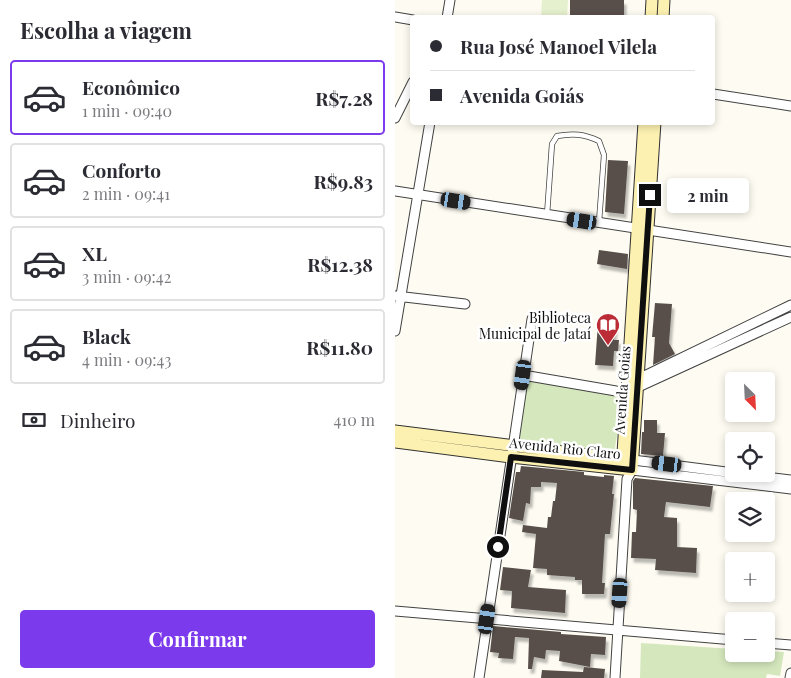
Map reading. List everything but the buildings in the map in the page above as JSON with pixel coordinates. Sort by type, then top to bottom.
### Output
[{"type":"main road","points":[[651,15],[652,0]]},
{"type":"main road","points":[[663,15],[664,0]]},
{"type":"main road","name":"Avenida Goiás","points":[[627,468],[629,387],[638,304],[642,230],[644,125]]},
{"type":"main road","name":"Avenida Goiás","points":[[642,230],[655,125]]},
{"type":"main road","name":"Avenida Rio Claro","points":[[395,431],[627,468]]},
{"type":"main road","name":"Avenida Rio Claro","points":[[395,442],[512,451]]},
{"type":"street","points":[[448,15],[450,0]]},
{"type":"street","points":[[395,17],[410,20]]},
{"type":"street","points":[[395,118],[410,88]]},
{"type":"street","points":[[715,94],[791,106]]},
{"type":"street","points":[[395,330],[398,296],[430,125]]},
{"type":"street","points":[[395,191],[791,252]]},
{"type":"street","points":[[398,296],[465,304]]},
{"type":"street","points":[[629,387],[791,305]]},
{"type":"street","points":[[523,375],[629,387],[791,317]]},
{"type":"street","points":[[479,678],[532,320]]},
{"type":"street","points":[[683,476],[684,467]]},
{"type":"street","name":"Avenida Rio Claro","points":[[627,468],[684,467],[725,472]]},
{"type":"street","name":"Avenida Rio Claro","points":[[627,468],[683,476],[725,479]]},
{"type":"street","name":"Avenida Goiás","points":[[615,678],[627,468]]},
{"type":"street","name":"Avenida Rio Claro","points":[[775,481],[791,480]]},
{"type":"street","name":"Avenida Rio Claro","points":[[767,482],[791,490]]},
{"type":"street","points":[[395,611],[725,639]]},
{"type":"street","points":[[775,644],[791,645]]},
{"type":"street","points":[[790,678],[791,673]]},
{"type":"lane","points":[[547,215],[552,144],[557,136],[568,134],[588,136],[599,141],[603,155],[599,223]]},
{"type":"green space","points":[[542,0],[568,0],[567,15],[541,15]]},
{"type":"green space","points":[[528,378],[624,392],[614,454],[519,441]]},
{"type":"green space","points":[[641,643],[725,648],[725,662],[775,662],[775,652],[784,652],[780,676],[767,674],[766,678],[640,678]]},
{"type":"place","name":"Biblioteca Municipal de Jataí","points":[[608,346]]},
{"type":"route","points":[[498,547],[511,457],[632,470],[650,195]]}]
